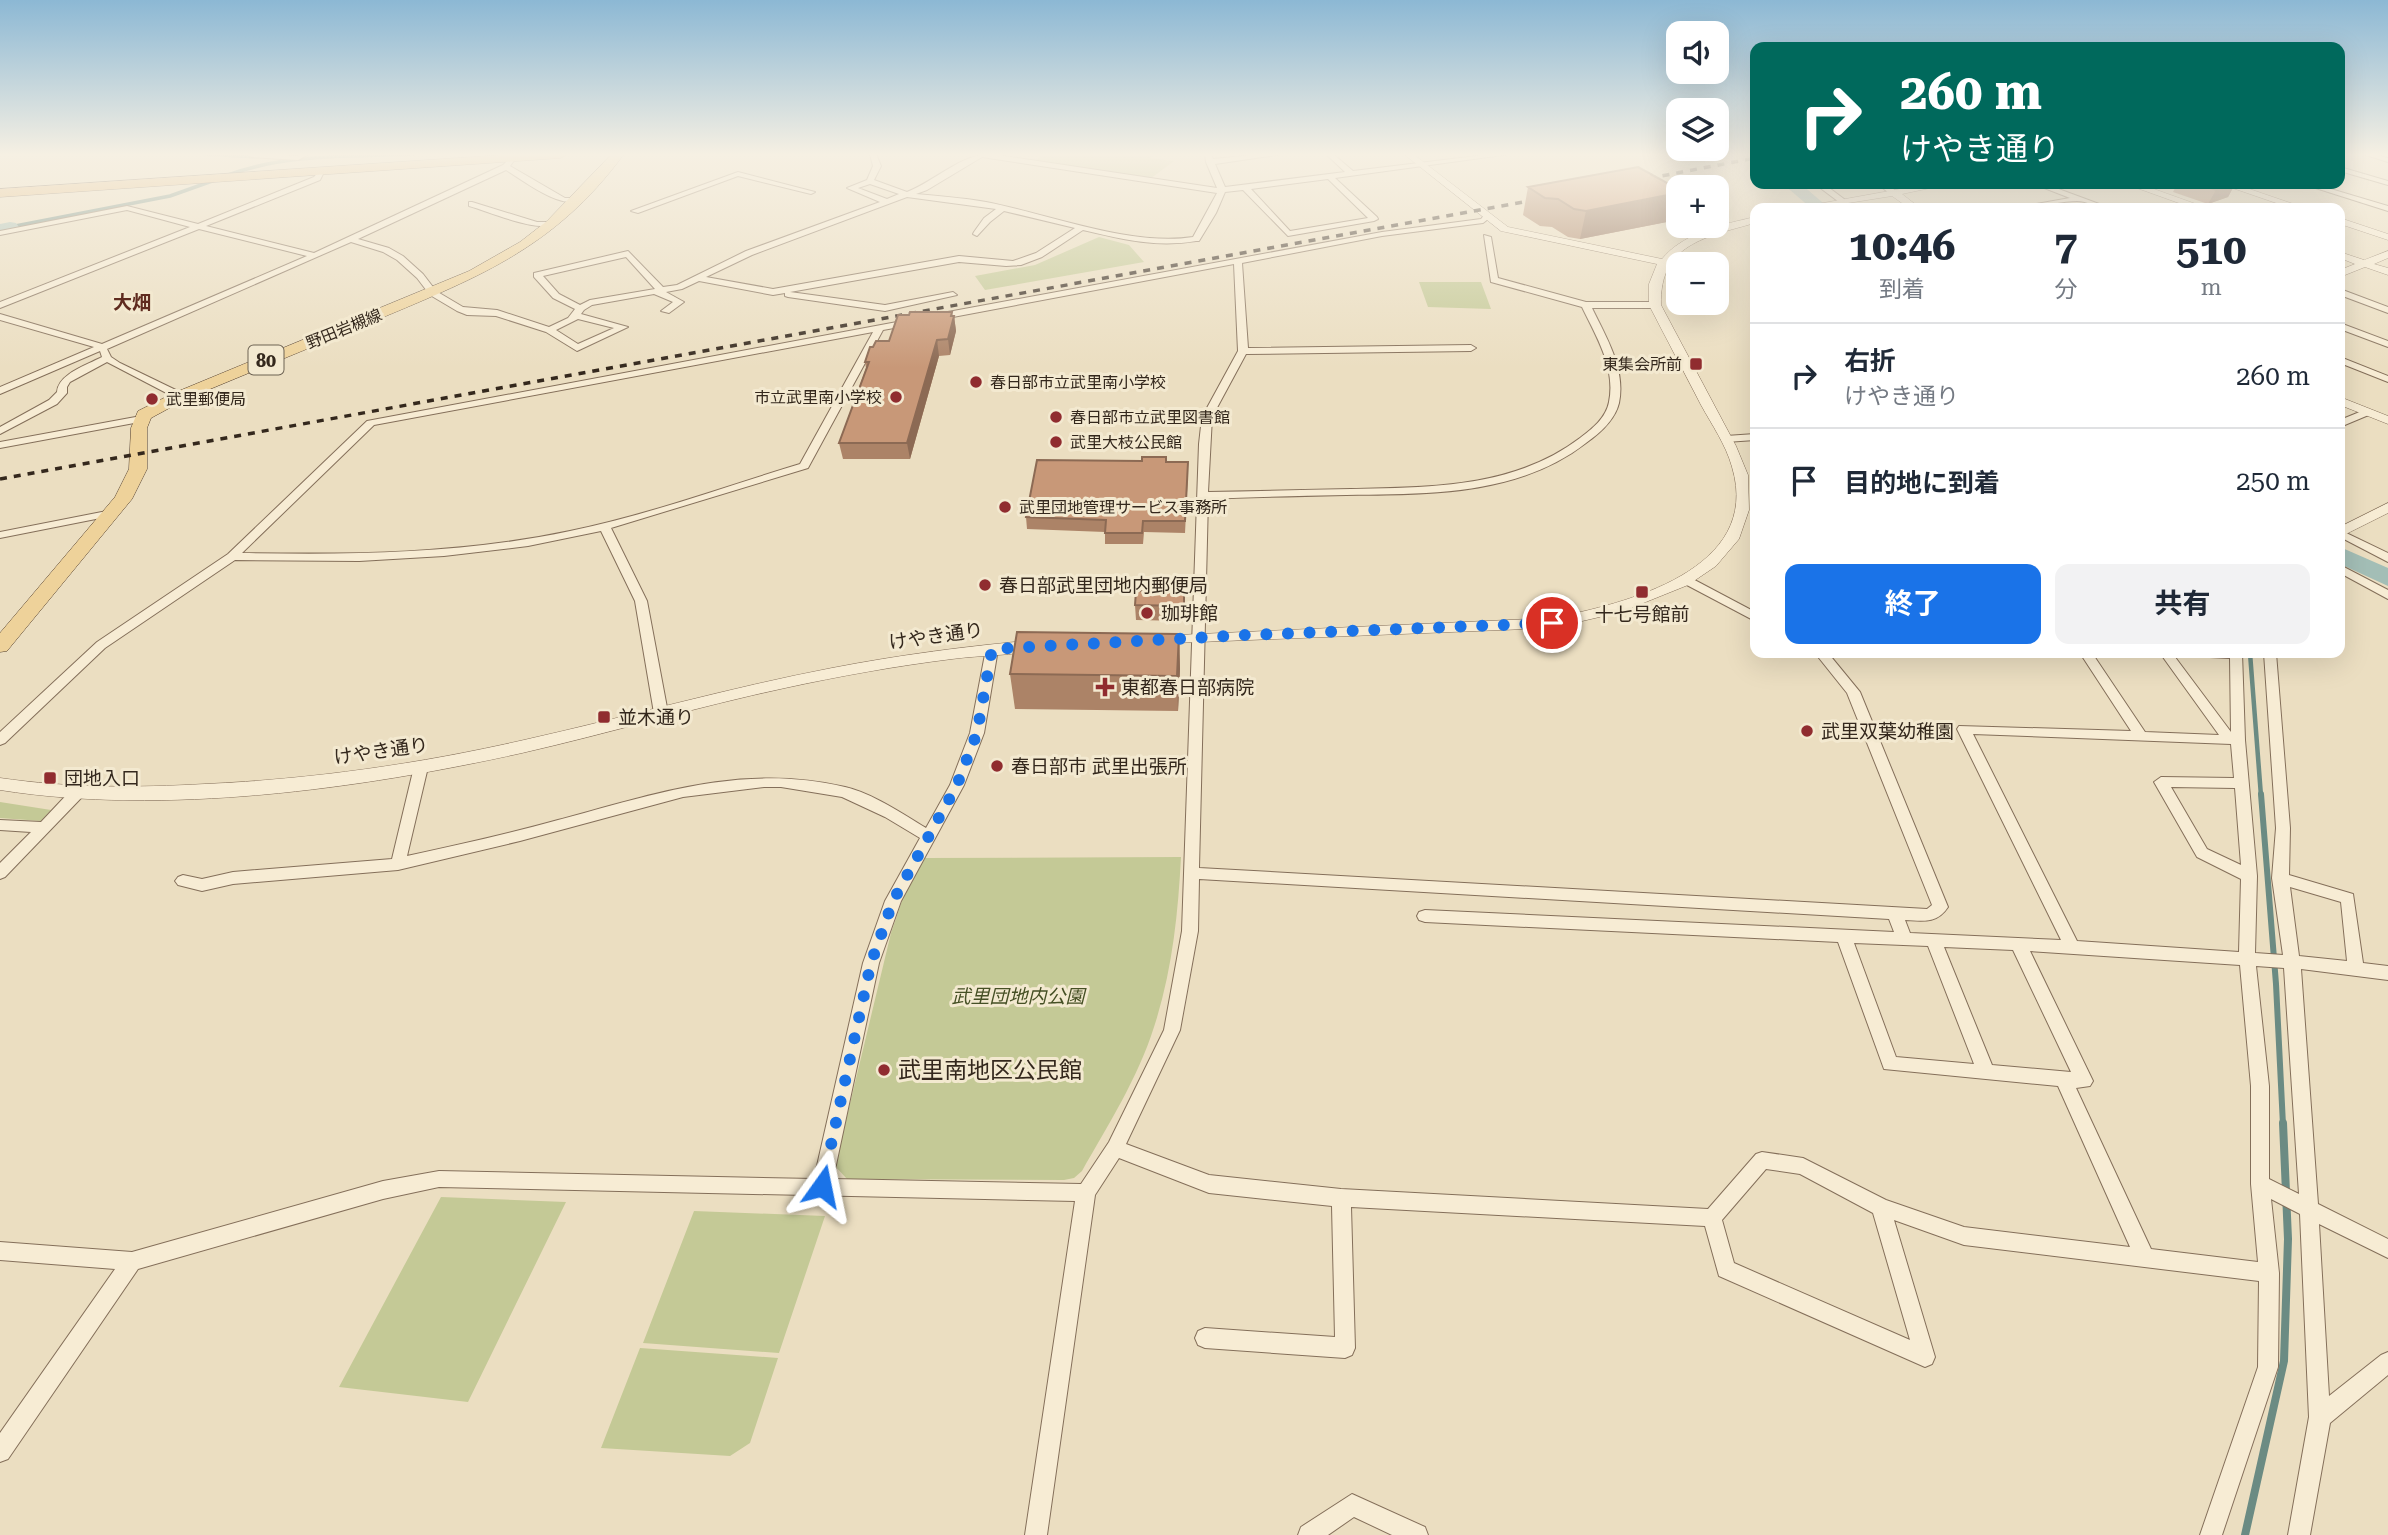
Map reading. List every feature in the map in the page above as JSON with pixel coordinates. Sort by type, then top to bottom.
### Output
[{"type":"main road","name":"野田岩槻線","points":[[141,419],[151,410],[180,396],[474,274],[551,226]]},
{"type":"main road","points":[[0,646],[112,513],[138,469],[141,419]]},
{"type":"street","points":[[0,233],[37,226]]},
{"type":"street","points":[[0,305],[198,226]]},
{"type":"street","points":[[202,226],[315,256]]},
{"type":"street","points":[[0,391],[315,256],[376,226]]},
{"type":"street","points":[[549,330],[590,303],[659,292],[697,278],[750,253],[824,226]]},
{"type":"street","points":[[977,234],[983,226]]},
{"type":"street","points":[[1075,226],[1154,243],[1194,241],[1204,226]]},
{"type":"street","points":[[1280,226],[1287,234],[1336,226]]},
{"type":"street","points":[[933,318],[1238,261],[1447,226]]},
{"type":"street","points":[[1501,226],[1505,229]]},
{"type":"street","points":[[1135,641],[1552,623],[1616,610],[1687,580],[1726,547],[1750,502],[1726,439],[1655,305],[1652,290],[1662,262],[1684,244],[1737,226]]},
{"type":"street","points":[[2354,226],[2388,237]]},
{"type":"street","points":[[773,292],[959,259],[975,258],[1014,264],[1029,260],[1081,227]]},
{"type":"street","points":[[1406,231],[1505,229],[1662,262]]},
{"type":"street","points":[[1487,237],[1494,280],[1586,304],[1655,305]]},
{"type":"street","points":[[348,239],[386,250],[400,258],[433,293],[467,312],[497,313],[549,330],[577,348],[622,327],[579,312],[556,296],[537,275],[628,254],[659,292],[680,302],[666,312]]},
{"type":"street","points":[[2345,272],[2388,254]]},
{"type":"street","points":[[2345,258],[2388,272]]},
{"type":"street","points":[[1036,1535],[1086,1193],[1115,1148],[1172,1030],[1190,930],[1202,496],[1207,417],[1243,351],[1238,261]]},
{"type":"street","points":[[697,278],[885,308],[954,295]]},
{"type":"street","points":[[2345,294],[2388,310]]},
{"type":"street","points":[[1202,496],[1434,491],[1480,484],[1528,472],[1565,455],[1601,426],[1614,408],[1617,385],[1615,372],[1586,304]]},
{"type":"street","points":[[0,317],[103,347]]},
{"type":"street","points":[[0,740],[101,645],[232,556],[364,427],[378,421],[920,321]]},
{"type":"street","points":[[232,556],[389,556],[468,551],[605,527],[804,466],[880,328]]},
{"type":"street","points":[[2345,328],[2388,344]]},
{"type":"street","points":[[103,347],[107,358],[180,396]]},
{"type":"street","points":[[1243,351],[1471,348]]},
{"type":"street","points":[[0,431],[53,402],[62,393],[62,387],[67,380],[107,358]]},
{"type":"street","points":[[2345,362],[2388,379]]},
{"type":"street","points":[[2345,403],[2388,420]]},
{"type":"street","points":[[2345,422],[2367,412]]},
{"type":"street","points":[[0,445],[141,419]]},
{"type":"street","points":[[1726,439],[1750,438]]},
{"type":"street","points":[[2345,531],[2386,511]]},
{"type":"street","points":[[0,535],[112,513]]},
{"type":"street","points":[[605,527],[641,601],[661,713]]},
{"type":"street","points":[[2345,536],[2388,558]]},
{"type":"street","points":[[2345,571],[2388,595]]},
{"type":"street","points":[[1687,580],[1750,614]]},
{"type":"street","name":"けやき通り","points":[[0,784],[79,792],[167,793],[274,786],[421,767],[831,673],[992,649],[1054,644]]},
{"type":"street","points":[[822,1186],[871,963],[893,901],[927,835],[957,785],[977,733],[992,649]]},
{"type":"street","points":[[1193,873],[1930,915],[1941,907],[1853,692],[1825,658]]},
{"type":"street","points":[[2089,658],[2142,737]]},
{"type":"street","points":[[2170,658],[2234,740]]},
{"type":"street","points":[[2211,1535],[2268,1367],[2269,1273],[2260,1184],[2260,1086],[2247,958],[2249,876],[2243,783],[2234,740],[2236,658]]},
{"type":"street","points":[[2270,658],[2283,828],[2279,855],[2280,878],[2293,962],[2310,1209],[2320,1418],[2299,1535]]},
{"type":"street","points":[[2073,947],[1964,729],[2234,740]]},
{"type":"street","points":[[398,864],[421,767]]},
{"type":"street","points":[[183,881],[202,885],[233,878],[398,864],[508,839],[683,792],[764,782],[845,792],[890,813],[927,835]]},
{"type":"street","points":[[2243,783],[2161,782],[2202,853],[2249,876]]},
{"type":"street","points":[[0,873],[79,792]]},
{"type":"street","points":[[0,825],[44,827]]},
{"type":"street","points":[[2280,878],[2348,898],[2356,969]]},
{"type":"street","points":[[1895,913],[1904,938]]},
{"type":"street","points":[[1425,916],[2073,947],[2247,958],[2388,973]]},
{"type":"street","points":[[1844,936],[1890,1064],[2084,1081],[2018,944]]},
{"type":"street","points":[[1933,940],[1986,1072]]},
{"type":"street","points":[[2063,1079],[2145,1258]]},
{"type":"street","points":[[1115,1148],[1209,1184],[1340,1198],[1712,1218]]},
{"type":"street","points":[[1712,1218],[1762,1160],[1803,1166],[1881,1207],[1964,1236],[2269,1273]]},
{"type":"street","points":[[0,1251],[132,1261],[383,1190],[439,1179],[1086,1193]]},
{"type":"street","points":[[2260,1184],[2388,1249]]},
{"type":"street","points":[[1205,1338],[1345,1348],[1340,1198]]},
{"type":"street","points":[[1712,1218],[1726,1269],[1924,1357],[1881,1207]]},
{"type":"street","points":[[0,1451],[132,1261]]},
{"type":"street","points":[[2320,1418],[2388,1362]]},
{"type":"street","points":[[1309,1535],[1352,1505],[1417,1535]]},
{"type":"green space","points":[[1099,237],[1129,245],[1144,262],[985,290],[975,276],[1035,265]]},
{"type":"green space","points":[[1419,282],[1481,282],[1491,309],[1428,307]]},
{"type":"green space","points":[[0,802],[51,810],[41,821],[0,818]]},
{"type":"green space","name":"武里団地内公園","points":[[1181,857],[1173,943],[1154,1027],[1131,1083],[1082,1171],[1074,1178],[1064,1180],[847,1179],[835,1166],[891,933],[903,898],[925,858]]},
{"type":"green space","points":[[441,1197],[566,1202],[468,1402],[339,1387]]},
{"type":"green space","points":[[694,1211],[825,1216],[779,1353],[643,1343]]},
{"type":"green space","points":[[640,1348],[778,1358],[750,1443],[730,1456],[601,1448]]},
{"type":"building","name":"市立武里南小学校","points":[[910,312],[952,312],[951,316],[954,316],[948,339],[937,340],[907,443],[839,443],[869,362],[865,362],[870,347],[873,347],[876,341],[889,341],[898,315],[909,315]]},
{"type":"building","points":[[1142,457],[1166,457],[1166,462],[1188,462],[1185,521],[1143,521],[1142,533],[1105,533],[1106,520],[1026,517],[1037,460],[1142,461]]},
{"type":"building","points":[[1161,586],[1184,586],[1184,606],[1135,605],[1136,591],[1161,591]]},
{"type":"building","points":[[1017,632],[1179,634],[1177,676],[1010,674]]},
{"type":"waterway","points":[[10,227],[17,226]]},
{"type":"waterway","points":[[0,229],[10,227]]},
{"type":"waterway","points":[[2345,556],[2388,578]]},
{"type":"waterway","points":[[2250,658],[2261,796]]},
{"type":"waterway","points":[[2261,794],[2276,984],[2283,1125]]},
{"type":"waterway","points":[[2245,1535],[2284,1361],[2288,1239],[2283,1123]]},
{"type":"railway","points":[[0,479],[1393,226]]},
{"type":"place","name":"東集会所前","points":[[1696,364]]},
{"type":"place","name":"春日部市立武里南小学校","points":[[976,382]]},
{"type":"place","name":"市立武里南小学校","points":[[896,397]]},
{"type":"place","name":"武里郵便局","points":[[152,399]]},
{"type":"place","name":"春日部市立武里図書館","points":[[1056,417]]},
{"type":"place","name":"武里大枝公民館","points":[[1056,442]]},
{"type":"place","name":"武里団地管理サービス事務所","points":[[1005,507]]},
{"type":"place","name":"春日部武里団地内郵便局","points":[[985,585]]},
{"type":"place","name":"十七号館前","points":[[1642,592]]},
{"type":"place","name":"珈琲館","points":[[1147,613]]},
{"type":"place","name":"東都春日部病院","points":[[1105,687]]},
{"type":"place","name":"並木通り","points":[[604,717]]},
{"type":"place","name":"武里双葉幼稚園","points":[[1807,731]]},
{"type":"place","name":"春日部市 武里出張所","points":[[997,766]]},
{"type":"place","name":"団地入口","points":[[50,778]]},
{"type":"place","name":"武里南地区公民館","points":[[884,1070]]},
{"type":"district","name":"大畑","points":[[132,302]]},
{"type":"route","points":[[822,1186],[871,963],[893,901],[927,835],[957,785],[977,733],[992,649],[1247,635],[1552,623]]}]
